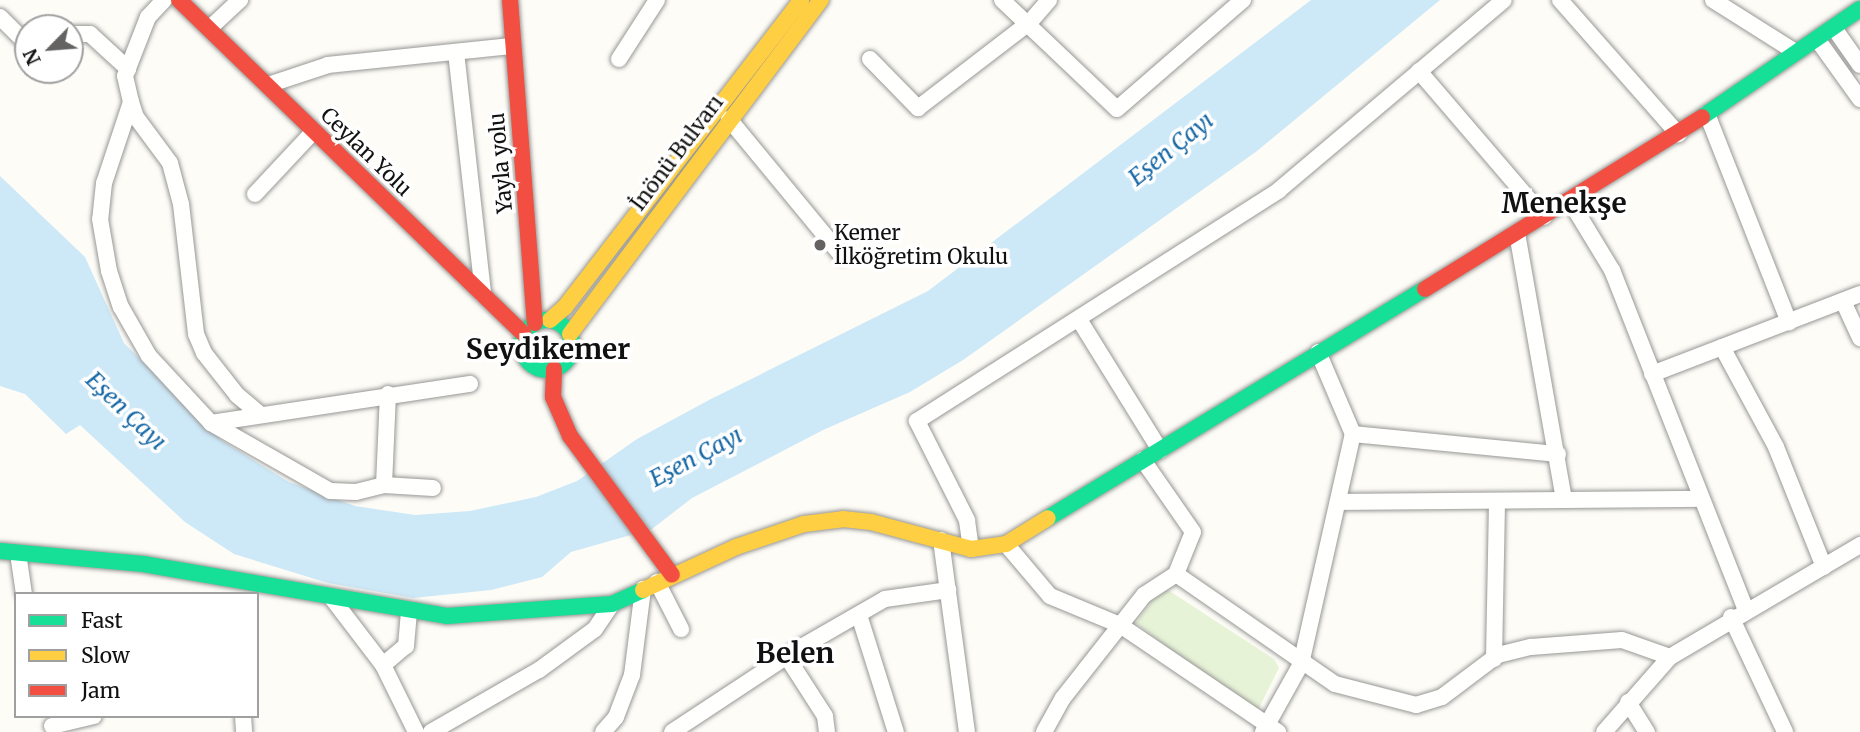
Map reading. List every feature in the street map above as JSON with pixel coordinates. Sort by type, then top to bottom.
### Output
[{"type":"street","points":[[164,0],[148,17],[128,69],[131,102],[136,117],[170,163],[178,194],[197,334],[204,353],[237,395],[261,415]]},
{"type":"street","name":"Ceylan Yolu","points":[[179,0],[271,85],[314,131],[483,294],[536,326]]},
{"type":"street","points":[[211,27],[240,0]]},
{"type":"street","name":"Yayla yolu","points":[[510,0],[536,326]]},
{"type":"street","points":[[619,59],[657,0]]},
{"type":"street","name":"İnönü Bulvarı","points":[[536,326],[565,307],[715,108],[801,0]]},
{"type":"street","name":"İnönü Bulvarı","points":[[570,334],[577,319],[821,0]]},
{"type":"street","points":[[1002,0],[1030,22],[1117,109],[1243,0]]},
{"type":"street","points":[[870,59],[918,108],[1030,22],[1049,0]]},
{"type":"street","points":[[971,549],[967,520],[917,421],[1080,321],[1279,190],[1504,0]]},
{"type":"street","points":[[1560,0],[1678,134]]},
{"type":"street","points":[[1713,0],[1794,51]]},
{"type":"street","points":[[0,551],[143,564],[229,587],[331,597],[409,612],[447,616],[612,604],[657,582],[804,524],[843,519],[872,522],[971,549],[1006,544],[1678,134],[1794,51],[1860,9]]},
{"type":"street","points":[[0,17],[14,31]]},
{"type":"street","points":[[1834,28],[1860,22]]},
{"type":"street","points":[[1834,28],[1860,65]]},
{"type":"street","points":[[84,34],[90,34],[128,69]]},
{"type":"street","points":[[1816,39],[1860,99]]},
{"type":"street","points":[[271,85],[328,65],[513,46]]},
{"type":"street","points":[[456,52],[483,294]]},
{"type":"street","points":[[1419,71],[1544,217]]},
{"type":"street","points":[[131,102],[104,183],[100,219],[108,271],[121,307],[149,356],[211,423],[330,491],[356,492],[384,485],[433,488]]},
{"type":"street","points":[[715,108],[729,119],[842,256]]},
{"type":"street","points":[[1707,114],[1789,321]]},
{"type":"street","points":[[255,194],[314,131]]},
{"type":"street","points":[[1570,201],[1612,270],[1700,499],[1739,614],[1785,732]]},
{"type":"street","points":[[1517,233],[1564,499]]},
{"type":"street","points":[[1652,374],[1860,294]]},
{"type":"street","points":[[1843,301],[1860,338]]},
{"type":"street","points":[[1080,321],[1160,450]]},
{"type":"street","points":[[536,326],[570,334],[568,359],[554,369],[530,363],[522,350],[536,326]]},
{"type":"street","points":[[1722,347],[1776,447],[1824,567]]},
{"type":"street","points":[[1006,544],[1050,596],[1120,625],[1270,730],[1301,664],[1341,502],[1353,434],[1318,352]]},
{"type":"street","points":[[554,369],[553,397],[570,436],[652,546],[657,582],[681,629]]},
{"type":"street","points":[[211,423],[388,394],[470,384]]},
{"type":"street","points":[[384,485],[388,394]]},
{"type":"street","points":[[1353,434],[1558,454]]},
{"type":"street","points":[[1044,732],[1063,698],[1144,595],[1176,574],[1193,532],[1143,460]]},
{"type":"street","points":[[1341,502],[1700,499]]},
{"type":"street","points":[[1494,659],[1497,501]]},
{"type":"street","points":[[941,540],[967,732]]},
{"type":"street","points":[[1604,732],[1670,657],[1860,545]]},
{"type":"street","points":[[18,553],[24,592]]},
{"type":"street","points":[[1176,574],[1301,664],[1335,684],[1416,705],[1442,697],[1494,659],[1531,647],[1622,640],[1670,657]]},
{"type":"street","points":[[603,732],[616,717],[632,675],[657,582]]},
{"type":"street","points":[[672,732],[787,657],[885,599],[948,590]]},
{"type":"street","points":[[331,597],[383,665],[416,732]]},
{"type":"street","points":[[431,732],[457,725],[562,653],[595,629],[612,604]]},
{"type":"street","points":[[383,665],[406,646],[409,612]]},
{"type":"street","points":[[859,615],[896,732]]},
{"type":"street","points":[[787,657],[825,716],[827,732]]},
{"type":"street","points":[[1628,702],[1647,732]]},
{"type":"street","points":[[52,725],[85,718]]},
{"type":"green space","points":[[1168,590],[1274,659],[1279,668],[1259,708],[1250,710],[1136,623],[1158,592]]},
{"type":"water","name":"Eşen Çayı","points":[[1311,0],[1440,0],[1257,151],[963,360],[910,392],[823,430],[692,498],[652,529],[571,552],[542,577],[491,590],[413,598],[328,583],[234,554],[185,522],[80,425],[66,434],[25,394],[0,386],[0,176],[85,257],[124,343],[221,440],[289,482],[355,506],[415,515],[470,511],[536,497],[577,481],[637,439],[709,400],[928,291]]},
{"type":"traffic: fast","points":[[1702,117],[1860,9]]},
{"type":"traffic: fast","points":[[1048,518],[1425,289]]},
{"type":"traffic: fast","points":[[547,320],[565,327],[572,345],[565,363],[547,370],[529,363],[522,345],[529,327],[547,320]]},
{"type":"traffic: fast","points":[[0,551],[143,564],[447,616],[612,604],[643,590]]},
{"type":"traffic: slow","points":[[550,320],[565,307],[801,0]]},
{"type":"traffic: slow","points":[[570,334],[821,0]]},
{"type":"traffic: slow","points":[[643,590],[736,547],[804,524],[843,519],[871,522],[971,549],[1006,544],[1048,518]]},
{"type":"traffic: jam","points":[[179,0],[524,334]]},
{"type":"traffic: jam","points":[[510,0],[535,323]]},
{"type":"traffic: jam","points":[[1425,289],[1702,117]]},
{"type":"traffic: jam","points":[[554,369],[553,397],[570,436],[672,575]]},
{"type":"place","name":"Kemer İlköğretim Okulu","points":[[820,245]]},
{"type":"district","name":"Menekşe","points":[[1564,203]]},
{"type":"district","name":"Seydikemer","points":[[548,349]]},
{"type":"district","name":"Belen","points":[[795,653]]}]
